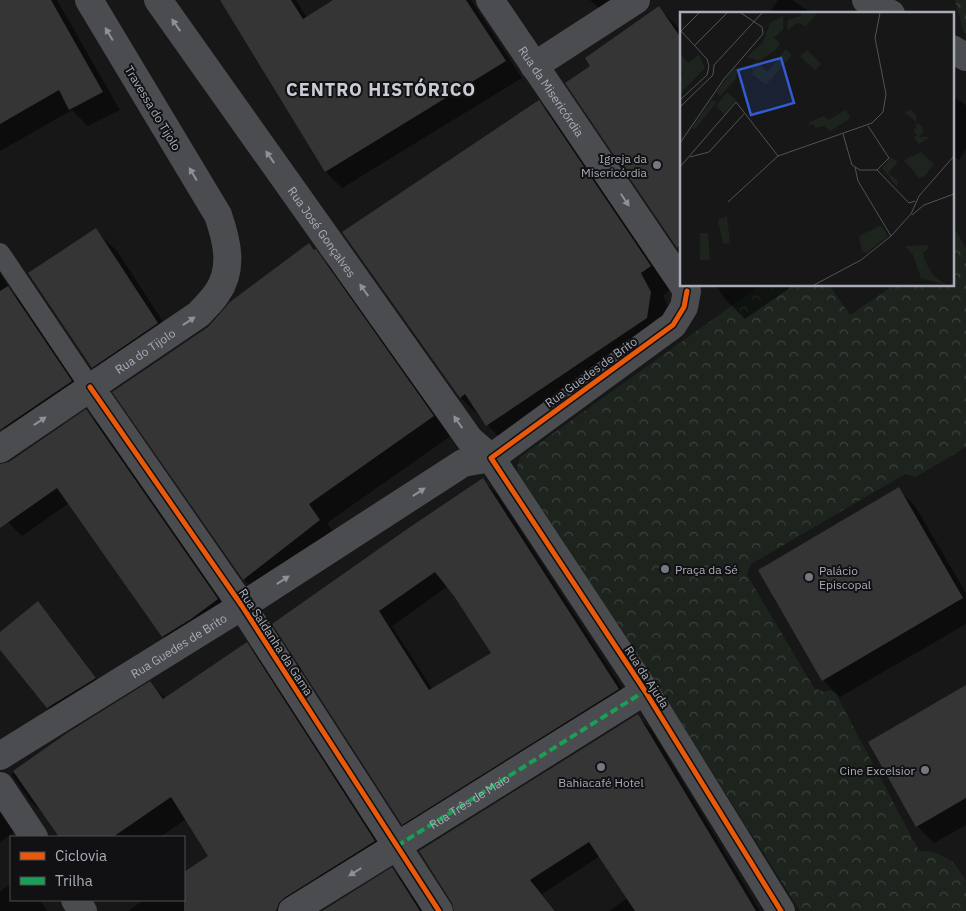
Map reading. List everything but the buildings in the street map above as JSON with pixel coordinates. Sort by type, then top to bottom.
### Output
[{"type":"street","name":"Travessa do Tijolo","points":[[89,0],[218,216]]},
{"type":"street","name":"Rua José Gonçalves","points":[[158,0],[470,440],[491,458]]},
{"type":"street","name":"Rua da Misericórdia","points":[[490,0],[680,282]]},
{"type":"street","points":[[534,66],[636,0]]},
{"type":"street","points":[[866,0],[887,12]]},
{"type":"street","points":[[954,50],[966,57]]},
{"type":"street","name":"Rua do Tijolo","points":[[0,449],[199,314],[218,293],[229,267],[226,237],[218,216]]},
{"type":"street","name":"Rua Guedes de Brito","points":[[0,756],[242,606],[463,463],[491,458],[673,325],[684,307],[683,286]]},
{"type":"street","name":"Rua Saldanha da Gama","points":[[90,387],[242,606],[439,911]]},
{"type":"street","name":"Rua da Ajuda","points":[[491,458],[645,692],[781,911]]},
{"type":"street","name":"Rua Três de Maio","points":[[292,911],[645,692]]},
{"type":"street","points":[[0,786],[33,836]]},
{"type":"lane","name":"Rua Saldanha da Gama","points":[[0,253],[90,387]]},
{"type":"green space","points":[[955,0],[966,0],[966,35],[964,33]]},
{"type":"green space","name":"Praça da Sé","points":[[954,228],[966,248],[966,447],[916,477],[905,474],[751,564],[747,575],[814,688],[823,692],[830,690],[836,694],[919,851],[934,852],[953,862],[966,880],[966,911],[800,911],[632,645],[519,479],[517,468],[520,457],[760,286],[830,286],[850,315],[893,286],[954,286]]},
{"type":"marked path","points":[[397,846],[645,691]]},
{"type":"cycle path","points":[[687,291],[684,307],[673,325],[491,458],[645,691],[781,911]]},
{"type":"cycle path","points":[[90,387],[242,606],[439,911]]},
{"type":"place","name":"Igreja da Misericórdia","points":[[657,165]]},
{"type":"place","name":"Praça da Sé","points":[[665,569]]},
{"type":"place","name":"Palácio Episcopal","points":[[809,577]]},
{"type":"place","name":"Bahiacafé Hotel","points":[[601,767]]},
{"type":"place","name":"Cine Excelsior","points":[[925,770]]},
{"type":"district","name":"CENTRO HISTÓRICO","points":[[381,89]]}]
